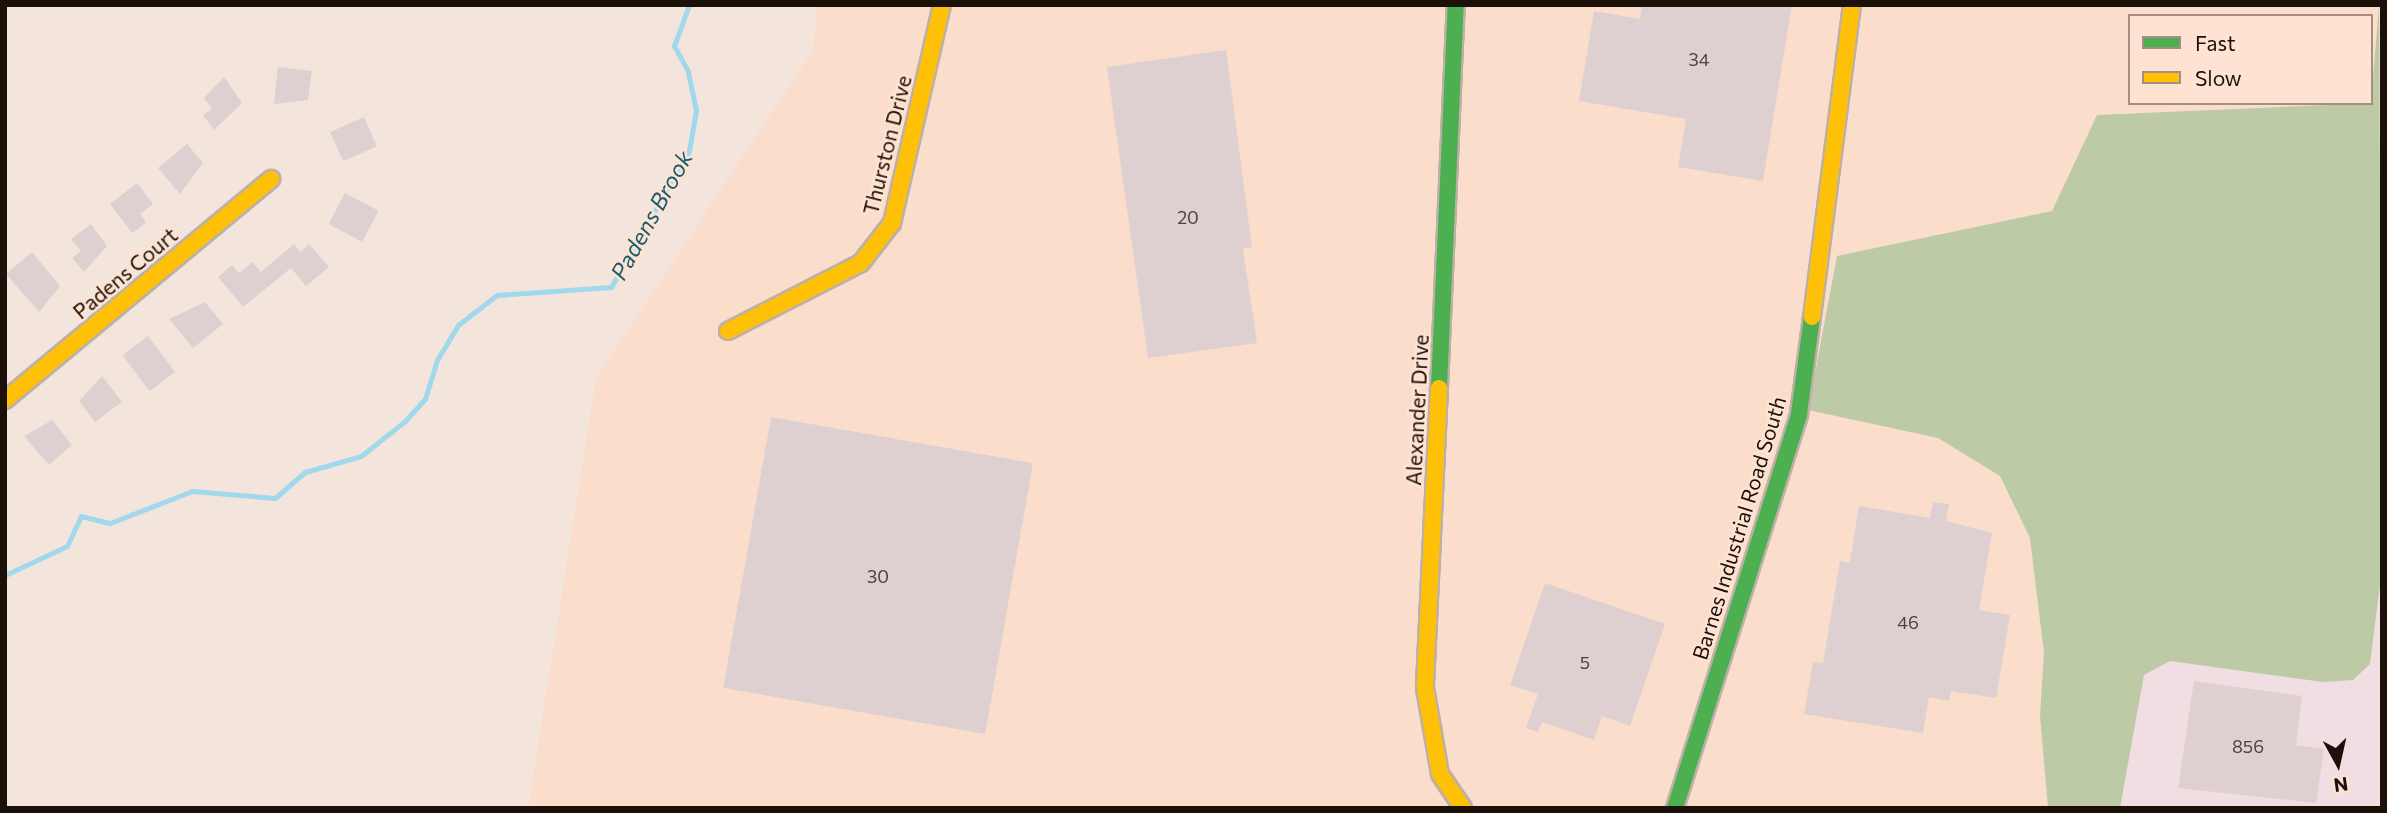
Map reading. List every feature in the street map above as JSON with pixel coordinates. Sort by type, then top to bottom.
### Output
[{"type":"street","name":"Thurston Drive","points":[[728,331],[861,263],[892,223],[942,5]]},
{"type":"street","name":"Alexander Drive","points":[[1456,5],[1425,688],[1440,774],[1463,808]]},
{"type":"street","name":"Barnes Industrial Road South","points":[[1675,808],[1799,414],[1852,5]]},
{"type":"street","name":"Padens Court","points":[[5,400],[271,179]]},
{"type":"shaded area","points":[[817,5],[2382,5],[2382,121],[2121,112],[2078,808],[528,808],[596,378],[813,50]]},
{"type":"shaded area","points":[[2382,570],[2382,808],[2078,808],[2089,631],[2371,663]]},
{"type":"green space","points":[[2379,5],[2382,570],[2370,664],[2353,680],[2323,682],[2170,661],[2144,675],[2120,808],[2048,808],[2040,716],[2044,653],[2030,538],[2000,476],[1938,438],[1808,410],[1837,256],[2052,211],[2097,115],[2373,105]]},
{"type":"building","points":[[1642,5],[1792,5],[1763,181],[1678,167],[1686,119],[1579,101],[1594,11],[1640,19]]},
{"type":"building","points":[[1226,50],[1252,247],[1243,249],[1257,343],[1148,358],[1107,67]]},
{"type":"building","points":[[278,67],[312,71],[308,100],[274,104]]},
{"type":"building","points":[[224,77],[242,103],[214,130],[203,115],[212,109],[204,98]]},
{"type":"building","points":[[364,117],[377,146],[343,161],[330,132]]},
{"type":"building","points":[[187,144],[203,163],[180,194],[158,168]]},
{"type":"building","points":[[137,183],[153,204],[140,214],[146,223],[132,233],[110,204]]},
{"type":"building","points":[[345,193],[379,211],[362,242],[329,224]]},
{"type":"building","points":[[91,224],[107,246],[84,272],[72,258],[81,251],[71,239]]},
{"type":"building","points":[[294,244],[300,252],[309,244],[329,267],[306,286],[291,268],[243,307],[218,277],[232,265],[239,273],[253,262],[261,272]]},
{"type":"building","points":[[32,252],[60,286],[39,312],[6,274]]},
{"type":"building","points":[[205,302],[223,324],[193,348],[169,319]]},
{"type":"building","points":[[148,336],[175,372],[150,391],[122,355]]},
{"type":"building","points":[[102,376],[122,402],[95,422],[79,401]]},
{"type":"building","points":[[771,417],[1033,463],[985,734],[723,688]]},
{"type":"building","points":[[52,420],[72,445],[49,465],[24,436]]},
{"type":"building","points":[[1933,502],[1949,504],[1946,521],[1992,533],[1979,610],[2010,615],[1996,698],[1951,691],[1949,701],[1929,697],[1923,733],[1804,714],[1813,662],[1823,663],[1840,561],[1850,563],[1859,506],[1930,518]]},
{"type":"building","points":[[1545,583],[1665,624],[1630,726],[1602,716],[1594,740],[1542,722],[1538,732],[1526,728],[1538,694],[1510,685]]},
{"type":"building","points":[[2194,681],[2302,696],[2296,745],[2324,749],[2316,803],[2178,788]]},
{"type":"waterway","name":"Padens Brook","points":[[5,575],[67,546],[81,516],[110,523],[192,491],[275,498],[305,472],[361,456],[405,421],[425,399],[437,360],[458,325],[497,295],[611,287],[689,151],[696,110],[688,71],[674,46],[689,5]]},
{"type":"traffic: fast","points":[[1439,388],[1456,5]]},
{"type":"traffic: fast","points":[[1675,808],[1799,414],[1812,317]]},
{"type":"traffic: slow","points":[[728,331],[861,263],[892,223],[942,5]]},
{"type":"traffic: slow","points":[[1812,317],[1852,5]]},
{"type":"traffic: slow","points":[[5,400],[271,179]]},
{"type":"traffic: slow","points":[[1439,388],[1425,688],[1440,774],[1463,808]]}]
